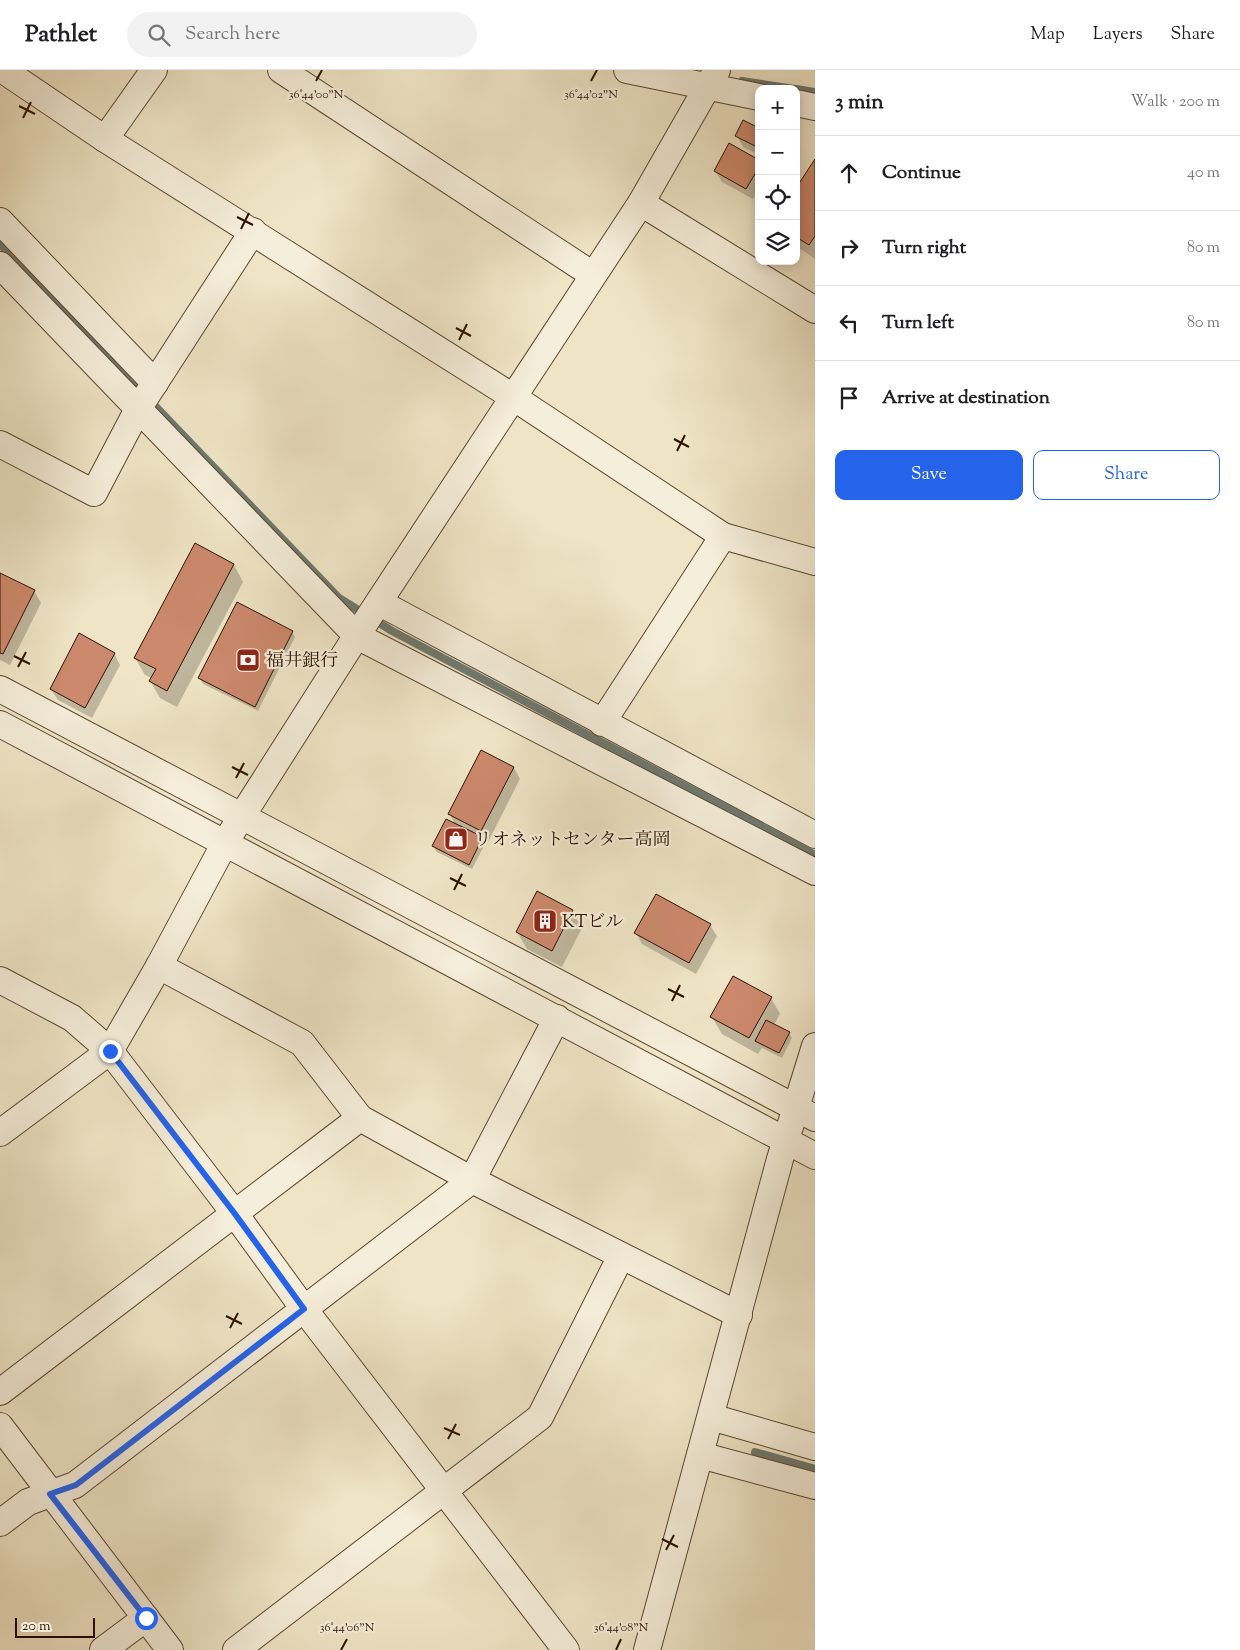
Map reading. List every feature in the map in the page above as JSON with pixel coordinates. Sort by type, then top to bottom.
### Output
[{"type":"street","points":[[3,70],[105,139],[513,397],[723,536],[815,562]]},
{"type":"street","points":[[105,139],[154,70]]},
{"type":"street","points":[[281,70],[593,275]]},
{"type":"street","points":[[627,70],[711,79],[755,96]]},
{"type":"street","points":[[0,1133],[110,1051],[159,966],[226,842],[358,634],[380,604],[641,203],[711,79]]},
{"type":"street","points":[[800,105],[815,107]]},
{"type":"street","points":[[641,203],[815,310]]},
{"type":"street","points":[[0,221],[155,384]]},
{"type":"street","points":[[0,444],[94,493],[139,409],[253,231]]},
{"type":"street","points":[[0,266],[358,634],[815,872]]},
{"type":"street","points":[[602,723],[723,536]]},
{"type":"street","points":[[380,604],[815,835]]},
{"type":"street","points":[[0,689],[244,815],[805,1112]]},
{"type":"street","points":[[0,724],[226,842],[815,1156]]},
{"type":"street","points":[[159,966],[302,1043],[360,1118],[472,1180],[739,1314]]},
{"type":"street","points":[[0,980],[72,1018],[110,1051],[235,1214],[304,1309],[443,1492],[566,1650]]},
{"type":"street","points":[[0,1523],[28,1502],[76,1485],[472,1180],[557,1018]]},
{"type":"street","points":[[647,1650],[786,1141],[805,1112],[815,1046]]},
{"type":"street","points":[[0,1392],[360,1118]]},
{"type":"street","points":[[236,1650],[540,1418],[621,1256]]},
{"type":"street","points":[[711,1417],[815,1447]]},
{"type":"street","points":[[0,1426],[170,1650]]},
{"type":"street","points":[[700,1455],[815,1486]]},
{"type":"street","points":[[103,1650],[146,1618]]},
{"type":"building","points":[[743,120],[755,126],[755,146],[735,136]]},
{"type":"building","points":[[729,143],[755,158],[755,174],[746,189],[714,171]]},
{"type":"building","points":[[815,159],[815,236],[809,245],[800,239],[800,182]]},
{"type":"building","points":[[195,543],[234,564],[167,691],[149,681],[156,669],[134,658]]},
{"type":"building","points":[[0,573],[35,590],[3,654],[0,653]]},
{"type":"building","points":[[237,602],[293,631],[255,707],[198,678]]},
{"type":"building","points":[[79,633],[115,653],[85,708],[50,689]]},
{"type":"building","points":[[481,750],[514,767],[481,831],[448,814]]},
{"type":"building","points":[[446,819],[483,837],[469,865],[432,846]]},
{"type":"building","name":"KTビル","points":[[537,891],[573,910],[552,951],[516,932]]},
{"type":"building","points":[[656,894],[711,924],[689,963],[634,933]]},
{"type":"building","points":[[733,976],[772,997],[749,1038],[710,1017]]},
{"type":"building","points":[[766,1020],[790,1032],[779,1053],[755,1041]]},
{"type":"waterway","points":[[742,81],[768,85]]},
{"type":"waterway","points":[[800,90],[815,92]]},
{"type":"waterway","points":[[0,244],[339,598],[392,631],[815,855]]},
{"type":"waterway","points":[[755,1452],[815,1469]]},
{"type":"place","name":"福井銀行","points":[[248,660]]},
{"type":"place","name":"リオネットセンター高岡","points":[[456,839]]},
{"type":"place","name":"KTビル","points":[[545,921]]},
{"type":"route","points":[[110,1051],[235,1214],[304,1309],[76,1485],[50,1494],[146,1618]]}]
